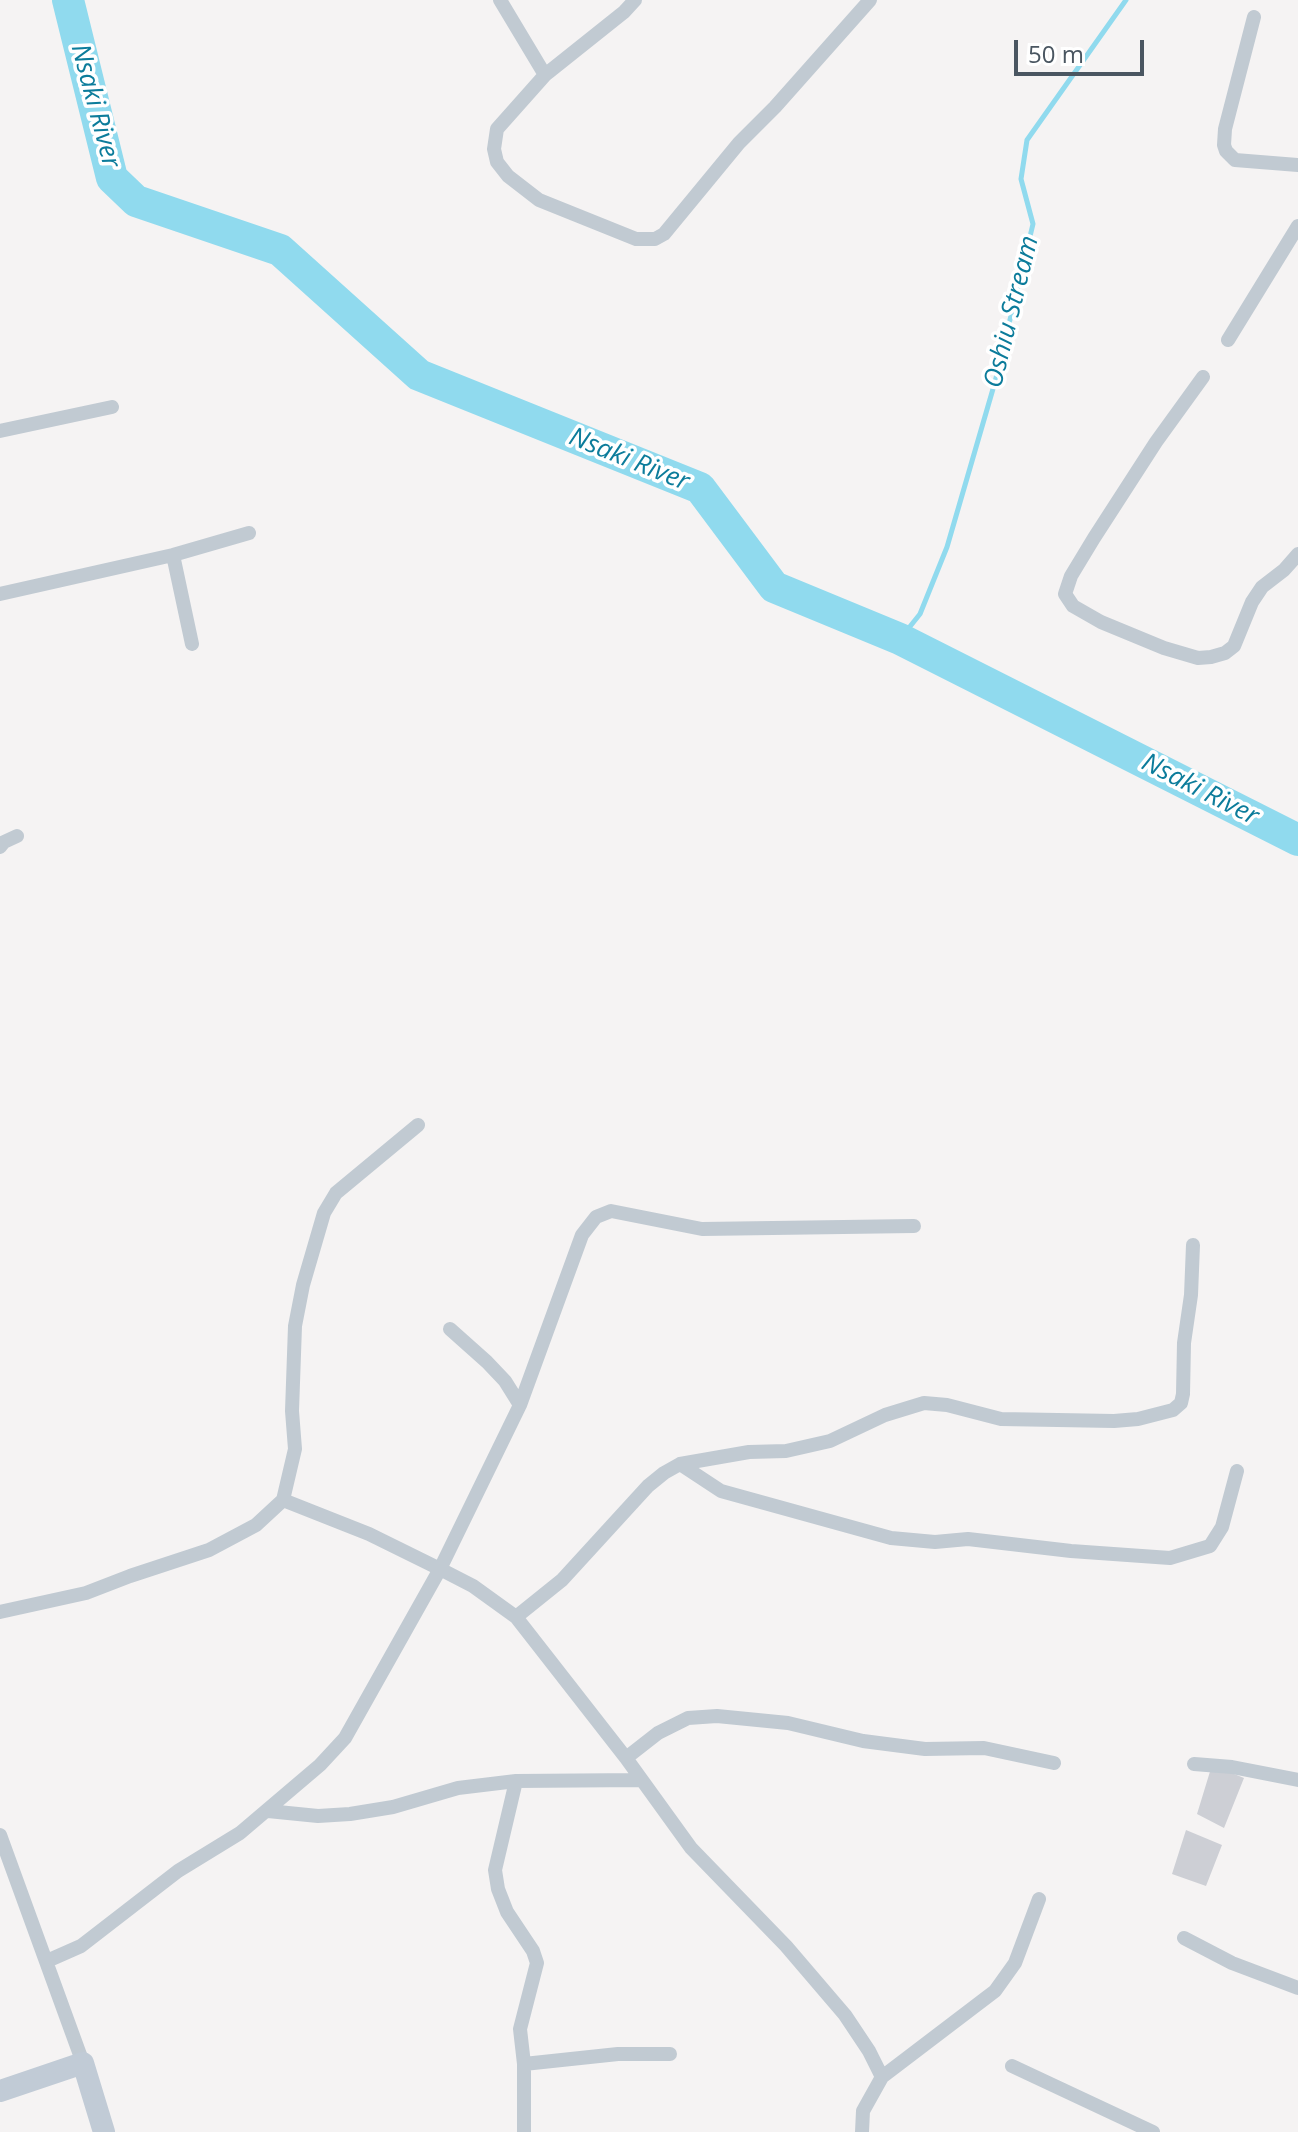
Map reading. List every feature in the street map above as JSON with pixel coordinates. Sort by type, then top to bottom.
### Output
[{"type":"street","points":[[500,0],[545,75]]},
{"type":"street","points":[[635,0],[545,75],[497,129],[494,149],[497,162],[519,187],[539,200],[636,239],[655,239],[664,234],[739,143],[870,0]]},
{"type":"street","points":[[1254,17],[1225,129],[1224,145],[1235,160],[1298,165]]},
{"type":"street","points":[[1228,340],[1298,226]]},
{"type":"street","points":[[1203,377],[1156,442],[1094,538],[1071,576],[1065,594],[1073,606],[1101,622],[1164,648],[1198,658],[1211,657],[1225,653],[1234,646],[1252,602],[1262,587],[1298,554]]},
{"type":"street","points":[[0,431],[112,407]]},
{"type":"street","points":[[0,594],[173,555],[249,533]]},
{"type":"street","points":[[173,555],[192,644]]},
{"type":"street","points":[[0,847],[17,836]]},
{"type":"street","points":[[0,1612],[86,1593],[209,1550],[256,1525],[283,1500],[295,1449],[292,1411],[295,1326],[303,1285],[324,1213],[336,1193],[418,1125]]},
{"type":"street","points":[[47,1961],[81,1946],[178,1871],[240,1833],[320,1765],[345,1738],[440,1569],[520,1405],[582,1235],[596,1217],[611,1211],[702,1229],[914,1226]]},
{"type":"street","points":[[516,1617],[562,1580],[648,1486],[680,1464],[749,1452],[786,1451],[830,1441],[885,1415],[924,1403],[936,1403],[1001,1419],[1126,1420],[1173,1410],[1181,1403],[1183,1394],[1184,1343],[1191,1295],[1193,1245]]},
{"type":"street","points":[[450,1329],[505,1381],[520,1405]]},
{"type":"street","points":[[680,1464],[721,1491],[891,1538],[935,1542],[968,1539],[1170,1558],[1210,1546],[1222,1527],[1237,1471]]},
{"type":"street","points":[[283,1500],[369,1534],[440,1569],[485,1593],[516,1617],[626,1758],[691,1848],[786,1946],[845,2015],[882,2077]]},
{"type":"street","points":[[626,1758],[658,1733],[688,1718],[717,1716],[788,1723],[863,1741],[925,1749],[969,1748],[1009,1752],[1054,1763]]},
{"type":"street","points":[[1194,1764],[1232,1767],[1298,1780]]},
{"type":"street","points":[[268,1811],[318,1816],[350,1814],[393,1807],[458,1788],[516,1781],[640,1780]]},
{"type":"street","points":[[516,1781],[495,1870],[507,1912],[533,1951],[537,1963],[520,2029],[524,2064],[524,2132]]},
{"type":"street","points":[[0,1835],[83,2063],[104,2132]]},
{"type":"street","points":[[862,2132],[863,2111],[882,2077],[995,1991],[1015,1963],[1039,1899]]},
{"type":"street","points":[[1184,1938],[1232,1963],[1298,1988]]},
{"type":"street","points":[[524,2064],[618,2054],[670,2054]]},
{"type":"street","points":[[0,2091],[83,2063]]},
{"type":"street","points":[[1012,2066],[1153,2132]]},
{"type":"building","points":[[1212,1765],[1244,1778],[1224,1828],[1197,1814]]},
{"type":"building","points":[[1186,1830],[1222,1845],[1206,1886],[1172,1874]]},
{"type":"waterway","name":"Nsaki River","points":[[68,0],[112,178],[136,201],[280,250],[419,375],[700,488],[774,587],[900,639],[1298,840]]},
{"type":"waterway","name":"Oshiu Stream","points":[[900,639],[920,614],[947,547],[995,382],[1033,224],[1021,179],[1027,140],[1126,0]]}]
